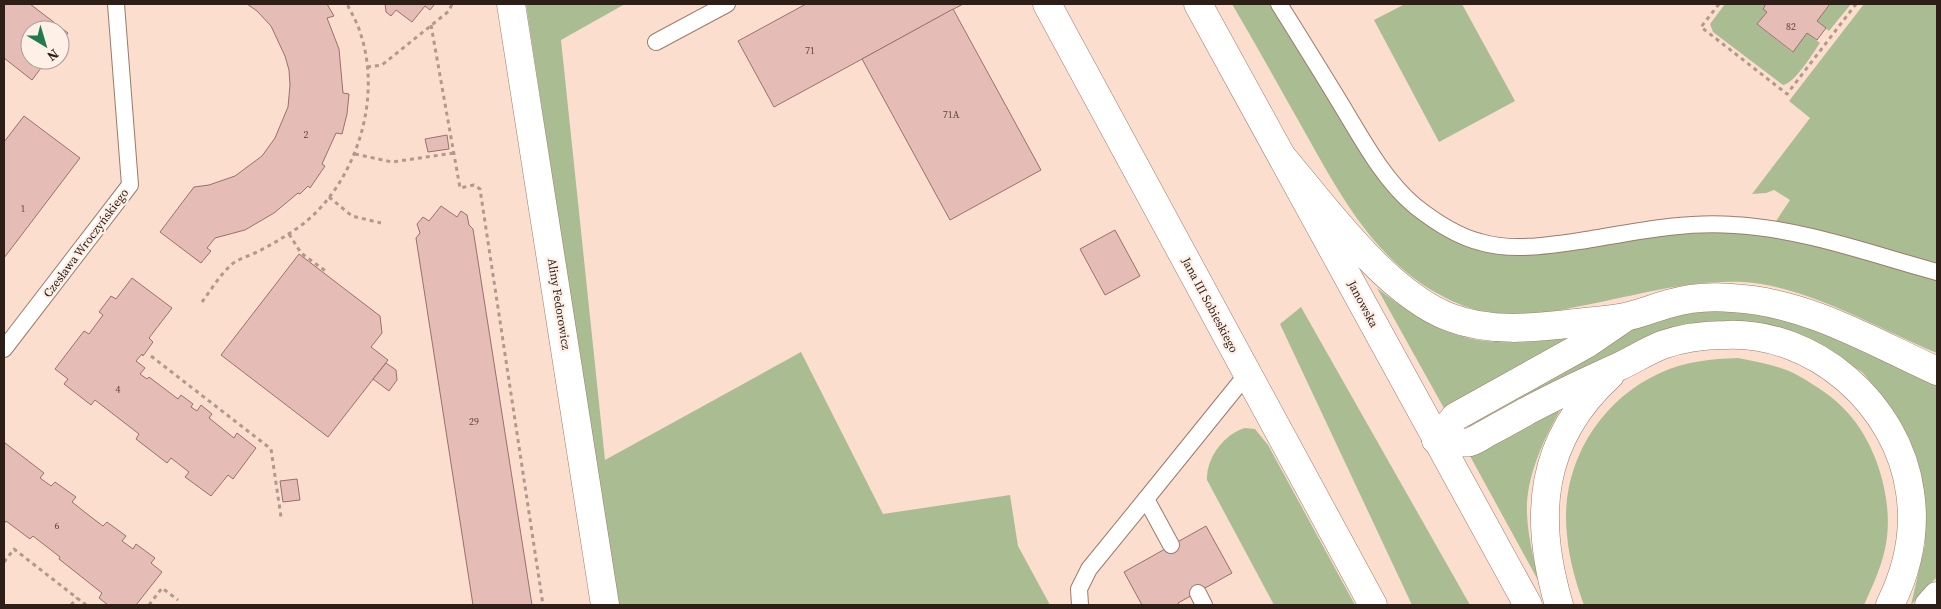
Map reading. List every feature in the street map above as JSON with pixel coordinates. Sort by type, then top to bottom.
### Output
[{"type":"main road","name":"Aliny Fedorowicz","points":[[511,4],[606,605]]},
{"type":"main road","name":"Jana III Sobieskiego","points":[[1047,4],[1373,605]]},
{"type":"main road","name":"Janowska","points":[[1198,4],[1528,605]]},
{"type":"main road","points":[[1284,159],[1376,264],[1416,299],[1449,317],[1475,324],[1509,329],[1626,317],[1671,303],[1690,300],[1719,297],[1762,301],[1792,307],[1830,321],[1937,371]]},
{"type":"main road","points":[[1436,440],[1455,417],[1588,343],[1626,317]]},
{"type":"main road","points":[[1436,440],[1470,442],[1573,386],[1620,366],[1663,344],[1707,336],[1744,335],[1774,340],[1792,346],[1821,360],[1848,380],[1871,403],[1888,430],[1903,462],[1910,492],[1912,532],[1902,581],[1890,605]]},
{"type":"main road","points":[[1559,605],[1550,576],[1545,543],[1544,513],[1554,458],[1562,436],[1576,413],[1594,390],[1620,366]]},
{"type":"main road","points":[[1929,605],[1937,596]]},
{"type":"lane","name":"Czesława Wroczyńskiego","points":[[4,349],[130,185],[116,4]]},
{"type":"lane","points":[[656,42],[727,4]]},
{"type":"lane","points":[[1279,4],[1366,146],[1399,190],[1426,214],[1462,236],[1481,243],[1503,246],[1546,246],[1668,227],[1732,224],[1802,234],[1937,272]]},
{"type":"lane","points":[[1080,605],[1080,588],[1088,569],[1247,374]]},
{"type":"lane","points":[[1146,499],[1171,545]]},
{"type":"path","points":[[202,302],[231,265],[289,234],[304,223],[339,184],[354,154],[363,124],[367,98],[367,68],[362,36],[347,4]]},
{"type":"path","points":[[367,68],[382,65],[449,11],[452,4]]},
{"type":"path","points":[[1720,4],[1702,27],[1787,94],[1856,4]]},
{"type":"path","points":[[431,25],[460,188],[474,185],[480,189],[543,605]]},
{"type":"path","points":[[354,154],[392,162],[454,153]]},
{"type":"path","points":[[329,197],[352,216],[381,223]]},
{"type":"path","points":[[289,234],[301,253],[327,272]]},
{"type":"path","points":[[151,356],[271,449],[281,517]]},
{"type":"path","points":[[4,562],[14,549],[86,605]]},
{"type":"path","points":[[149,605],[162,588],[178,600]]},
{"type":"path","points":[[72,605],[77,598]]},
{"type":"green space","points":[[526,4],[625,4],[561,40],[605,460],[801,352],[883,514],[1010,495],[1018,546],[1050,605],[617,605]]},
{"type":"green space","points":[[1232,4],[1269,4],[1389,189],[1414,215],[1453,240],[1464,245],[1725,232],[1752,234],[1806,243],[1937,280],[1937,353],[1842,310],[1792,291],[1768,285],[1724,282],[1684,285],[1557,311],[1505,314],[1464,306],[1435,292],[1409,275],[1387,255],[1349,207]]},
{"type":"green space","points":[[1405,4],[1462,4],[1515,101],[1439,142],[1374,20]]},
{"type":"green space","points":[[1725,4],[1766,4],[1763,8],[1767,12],[1757,24],[1792,52],[1807,33],[1820,43],[1793,79],[1783,85],[1713,32],[1710,24]]},
{"type":"green space","points":[[1830,4],[1851,4],[1829,31],[1817,21]]},
{"type":"green space","points":[[1864,4],[1937,4],[1937,266],[1776,221],[1790,200],[1774,190],[1766,193],[1752,194],[1810,118],[1789,101]]},
{"type":"green space","points":[[1377,288],[1424,320],[1450,333],[1464,337],[1478,340],[1514,342],[1574,337],[1445,410]]},
{"type":"green space","points":[[1301,307],[1470,605],[1412,605],[1280,324]]},
{"type":"green space","points":[[1742,311],[1778,317],[1813,329],[1937,385],[1937,577],[1911,605],[1925,544],[1925,520],[1922,481],[1906,434],[1896,414],[1862,372],[1829,351],[1796,334],[1753,322],[1711,322],[1675,328],[1641,339],[1469,430],[1465,422],[1642,325],[1682,313]]},
{"type":"green space","points":[[1738,358],[1783,369],[1817,387],[1848,413],[1868,442],[1876,459],[1886,495],[1888,532],[1881,563],[1864,605],[1584,605],[1569,553],[1566,510],[1569,485],[1587,439],[1601,419],[1618,401],[1638,385],[1660,373],[1689,363]]},
{"type":"green space","points":[[1565,402],[1544,441],[1529,485],[1527,514],[1539,582],[1470,456]]},
{"type":"green space","points":[[1245,428],[1255,429],[1268,445],[1355,605],[1274,605],[1207,480],[1207,472],[1213,455],[1223,441]]},
{"type":"building","points":[[4,4],[30,4],[51,20],[20,20],[20,70],[40,70],[32,80],[4,58]]},
{"type":"building","points":[[247,4],[327,4],[334,16],[327,18],[339,49],[343,93],[349,94],[347,114],[342,134],[336,133],[322,164],[325,166],[310,188],[308,186],[274,213],[245,230],[215,238],[207,248],[211,251],[201,263],[160,232],[194,187],[209,185],[235,176],[262,156],[275,138],[288,107],[290,85],[289,70],[285,56],[271,26],[257,11]]},
{"type":"building","points":[[385,4],[434,5],[430,10],[425,6],[412,22],[396,10],[391,16],[386,12]]},
{"type":"building","points":[[806,4],[963,4],[774,107],[738,41]]},
{"type":"building","points":[[1766,4],[1830,4],[1817,21],[1826,28],[1817,40],[1807,33],[1793,52],[1757,24],[1767,12],[1763,9]]},
{"type":"building","points":[[953,9],[1041,170],[950,220],[862,59]]},
{"type":"building","points":[[24,116],[80,158],[4,258],[4,142]]},
{"type":"building","points":[[447,135],[449,149],[428,152],[425,139]]},
{"type":"building","points":[[441,206],[457,217],[461,211],[467,215],[469,225],[473,229],[532,605],[473,605],[416,238],[420,233],[417,224],[423,217],[429,221]]},
{"type":"building","points":[[1115,230],[1140,276],[1105,295],[1080,249]]},
{"type":"building","points":[[299,254],[380,316],[382,333],[371,347],[388,360],[328,437],[221,355]]},
{"type":"building","points":[[132,278],[172,308],[149,338],[153,342],[143,356],[142,354],[136,361],[145,368],[140,374],[147,379],[149,377],[178,399],[181,395],[193,404],[191,407],[197,411],[201,405],[212,414],[209,418],[234,438],[237,433],[256,448],[233,479],[228,475],[211,496],[185,477],[189,472],[171,458],[167,463],[136,439],[139,434],[95,400],[91,405],[64,384],[68,379],[55,369],[84,331],[89,334],[103,315],[99,312],[111,296],[116,299]]},
{"type":"building","points":[[386,363],[396,370],[397,380],[389,391],[373,379]]},
{"type":"building","points":[[5,443],[44,473],[40,478],[51,486],[55,482],[76,497],[72,502],[91,517],[103,526],[107,522],[126,536],[122,541],[133,549],[136,544],[155,558],[151,563],[162,572],[136,605],[108,605],[99,598],[102,593],[59,559],[60,557],[33,536],[30,539],[6,521],[4,524]]},
{"type":"building","points":[[297,479],[300,500],[283,502],[280,481]]},
{"type":"building","points":[[1206,526],[1232,573],[1178,603],[1179,605],[1142,605],[1124,572]]}]
